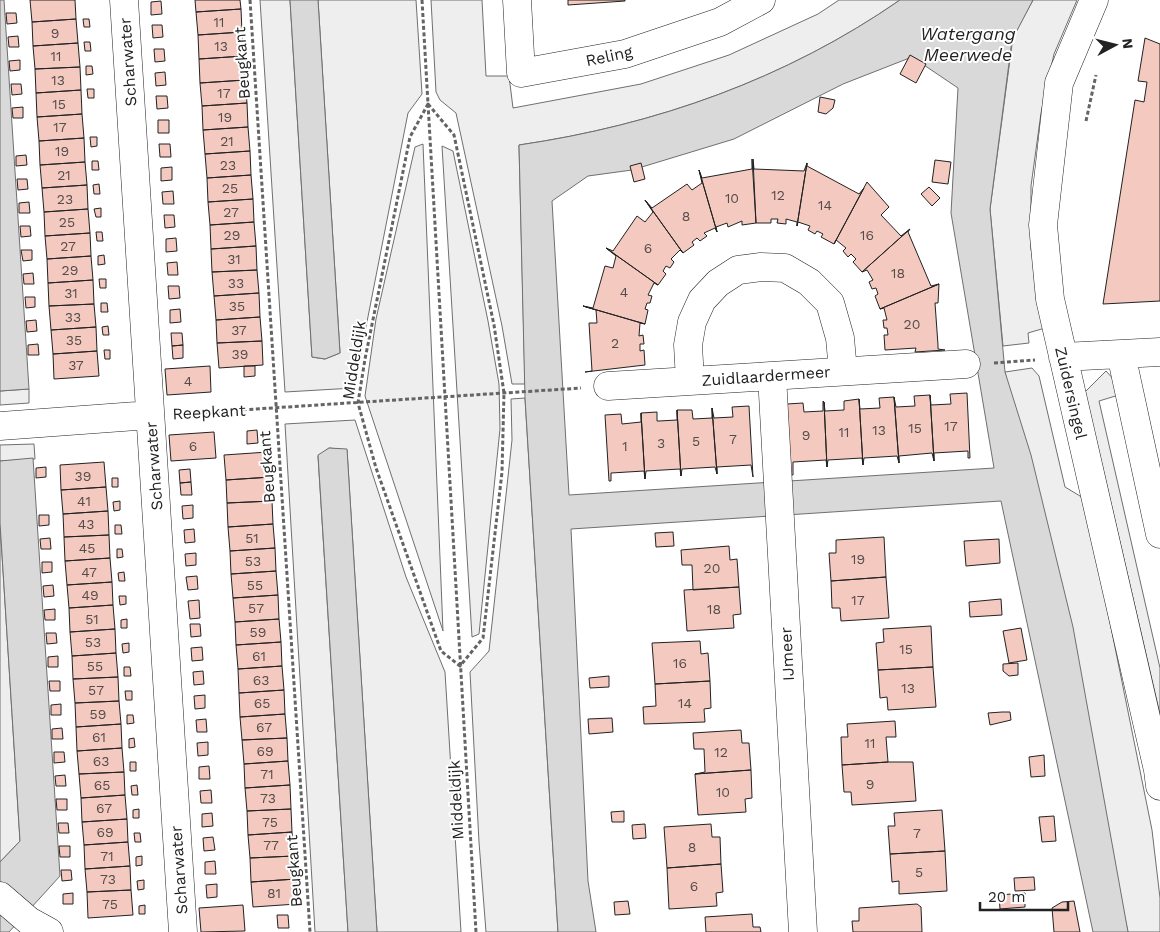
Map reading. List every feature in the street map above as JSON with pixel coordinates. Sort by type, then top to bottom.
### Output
[{"type":"street","name":"Scharwater","points":[[124,0],[183,932]]},
{"type":"street","name":"Reling","points":[[517,0],[521,73],[625,54],[720,22],[761,0]]},
{"type":"street","name":"Zuidersingel","points":[[1094,0],[1060,83],[1043,224],[1050,299],[1160,786]]},
{"type":"street","name":"Zuidlaardermeer","points":[[690,380],[688,345],[692,322],[702,300],[718,283],[738,270],[762,267],[785,268],[808,282],[830,303],[840,338],[842,371]]},
{"type":"street","points":[[1063,357],[1160,352]]},
{"type":"street","points":[[1121,354],[1160,534]]},
{"type":"street","name":"Zuidlaardermeer","points":[[608,386],[966,364]]},
{"type":"street","name":"IJmeer","points":[[772,376],[803,932]]},
{"type":"street","name":"Reepkant","points":[[0,426],[150,415]]},
{"type":"street","points":[[0,896],[39,927]]},
{"type":"path","name":"Beugkant","points":[[250,0],[310,932]]},
{"type":"path","name":"Middeldijk","points":[[422,0],[476,932]]},
{"type":"path","points":[[1085,126],[1097,70]]},
{"type":"path","name":"Middeldijk","points":[[428,104],[410,136],[365,359],[358,403],[376,468],[441,651],[460,666]]},
{"type":"path","points":[[428,104],[454,135],[494,325],[504,393],[502,472],[482,638],[460,666]]},
{"type":"path","points":[[504,393],[568,389]]},
{"type":"path","name":"Reepkant","points":[[150,415],[504,393]]},
{"type":"shaded area","points":[[260,0],[290,0],[312,357],[325,359],[340,353],[318,0],[416,0],[422,94],[408,113],[354,388],[285,392]]},
{"type":"shaded area","points":[[431,0],[482,0],[486,76],[509,76],[513,108],[641,84],[729,55],[818,14],[839,0],[900,0],[857,28],[812,53],[718,95],[620,125],[519,145],[525,384],[512,384],[502,326],[456,113],[440,100],[436,92]]},
{"type":"shaded area","points":[[1033,0],[1077,0],[1054,54],[1041,113],[1031,186],[1031,249],[1045,328],[1028,333],[1029,343],[1003,346],[990,209],[1013,37]]},
{"type":"shaded area","points":[[423,144],[443,631],[365,396],[376,319],[415,147]]},
{"type":"shaded area","points":[[442,146],[453,151],[499,384],[500,429],[479,634],[472,637]]},
{"type":"shaded area","points":[[1032,368],[1039,376],[1065,487],[1085,499],[1152,830],[1160,898],[1160,932],[1128,932],[1005,372]]},
{"type":"shaded area","points":[[1106,371],[1116,382],[1122,394],[1099,401],[1160,668],[1160,714],[1085,392]]},
{"type":"shaded area","points":[[29,389],[29,403],[0,405],[0,391]]},
{"type":"shaded area","points":[[525,398],[558,932],[486,932],[470,672],[489,651],[512,440],[511,399]]},
{"type":"shaded area","points":[[355,420],[406,577],[445,672],[461,932],[377,932],[347,450],[329,448],[318,456],[348,932],[315,932],[285,424]]},
{"type":"shaded area","points":[[34,444],[35,459],[0,461],[0,445]]},
{"type":"shaded area","points":[[0,523],[20,841],[0,862]]},
{"type":"water","points":[[0,0],[4,0],[29,389],[0,391]]},
{"type":"water","points":[[290,0],[318,0],[340,353],[325,359],[312,357]]},
{"type":"water","name":"Watergang Meerwede","points":[[900,0],[1033,0],[1012,40],[990,209],[1005,372],[1031,455],[1073,627],[1128,932],[1093,932],[1001,501],[571,529],[588,881],[596,932],[558,932],[525,398],[519,145],[620,125],[718,95],[812,53],[857,28]],"holes":[[[912,57],[958,88],[951,213],[994,468],[569,495],[552,201],[588,176],[632,170],[734,139],[843,84]]]},
{"type":"water","points":[[329,448],[347,449],[377,932],[348,932],[318,455]]},
{"type":"water","points":[[33,458],[60,876],[9,932],[0,932],[0,862],[20,841],[0,523],[0,461]]},
{"type":"building","points":[[30,0],[75,0],[76,19],[32,22]]},
{"type":"building","points":[[195,0],[240,0],[241,9],[196,12]]},
{"type":"building","points":[[568,0],[625,0],[625,1],[568,5]]},
{"type":"building","points":[[161,1],[162,14],[151,15],[151,2]]},
{"type":"building","points":[[241,9],[242,32],[198,35],[196,12]]},
{"type":"building","points":[[6,13],[16,13],[17,23],[7,24]]},
{"type":"building","points":[[76,19],[78,43],[33,46],[32,22]]},
{"type":"building","points":[[83,19],[89,19],[90,27],[84,27]]},
{"type":"building","points":[[152,25],[162,25],[163,37],[153,38]]},
{"type":"building","points":[[242,32],[244,56],[199,59],[198,35]]},
{"type":"building","points":[[18,36],[19,47],[9,47],[8,37]]},
{"type":"building","points":[[1145,38],[1160,44],[1160,301],[1103,304],[1135,100],[1144,102],[1147,82],[1138,81]]},
{"type":"building","points":[[84,42],[90,42],[91,51],[85,51]]},
{"type":"building","points":[[78,43],[80,67],[35,69],[33,46]]},
{"type":"building","points":[[154,49],[164,49],[165,61],[155,62]]},
{"type":"building","points":[[910,55],[926,64],[916,83],[900,74]]},
{"type":"building","points":[[244,56],[245,80],[200,83],[199,59]]},
{"type":"building","points":[[20,60],[20,70],[10,71],[9,61]]},
{"type":"building","points":[[86,66],[92,66],[93,74],[86,75]]},
{"type":"building","points":[[80,67],[81,90],[36,93],[35,69]]},
{"type":"building","points":[[165,72],[166,85],[156,86],[155,73]]},
{"type":"building","points":[[245,80],[247,103],[202,106],[200,83]]},
{"type":"building","points":[[11,84],[21,84],[22,94],[12,95]]},
{"type":"building","points":[[87,89],[94,89],[94,98],[88,98]]},
{"type":"building","points":[[81,90],[82,114],[37,117],[36,93]]},
{"type":"building","points":[[156,96],[167,96],[168,108],[157,109]]},
{"type":"building","points":[[820,97],[835,100],[833,108],[826,114],[818,112]]},
{"type":"building","points":[[247,103],[248,127],[203,130],[202,106]]},
{"type":"building","points":[[23,107],[23,118],[13,118],[12,108]]},
{"type":"building","points":[[82,114],[84,138],[39,141],[37,117]]},
{"type":"building","points":[[158,120],[169,120],[169,133],[158,133]]},
{"type":"building","points":[[248,127],[250,151],[205,154],[203,130]]},
{"type":"building","points":[[90,137],[97,137],[97,146],[91,147]]},
{"type":"building","points":[[84,138],[85,162],[40,165],[39,141]]},
{"type":"building","points":[[159,144],[170,144],[171,157],[160,157]]},
{"type":"building","points":[[250,151],[251,175],[207,178],[205,154]]},
{"type":"building","points":[[26,155],[27,165],[16,166],[16,156]]},
{"type":"building","points":[[752,159],[756,223],[742,225],[742,221],[728,227],[727,223],[716,227],[717,232],[699,170],[702,178],[752,169]]},
{"type":"building","points":[[753,159],[754,169],[804,171],[807,163],[797,226],[797,222],[786,219],[786,224],[777,223],[778,219],[771,219],[771,223],[756,223]]},
{"type":"building","points":[[935,160],[951,162],[948,184],[932,182]]},
{"type":"building","points":[[92,161],[98,161],[99,170],[92,170]]},
{"type":"building","points":[[85,162],[87,185],[42,188],[40,165]]},
{"type":"building","points":[[641,163],[645,179],[634,182],[630,166]]},
{"type":"building","points":[[807,163],[807,166],[859,194],[864,188],[834,244],[821,237],[823,234],[817,231],[815,234],[808,230],[810,226],[798,222],[797,226]]},
{"type":"building","points":[[172,167],[172,180],[161,181],[161,168]]},
{"type":"building","points":[[699,170],[717,232],[715,228],[704,233],[707,236],[700,241],[697,238],[692,242],[694,245],[683,253],[645,200],[652,208],[687,184],[692,190],[702,183]]},
{"type":"building","points":[[251,175],[253,199],[208,202],[207,178]]},
{"type":"building","points":[[17,179],[27,179],[28,189],[18,190]]},
{"type":"building","points":[[867,182],[889,207],[881,215],[901,236],[910,229],[862,272],[853,262],[856,259],[851,254],[848,257],[843,251],[846,248],[836,240]]},
{"type":"building","points":[[99,184],[100,194],[94,194],[93,185]]},
{"type":"building","points":[[87,185],[88,209],[44,212],[42,188]]},
{"type":"building","points":[[929,187],[940,198],[932,206],[921,194]]},
{"type":"building","points":[[173,191],[174,204],[163,204],[162,192]]},
{"type":"building","points":[[253,199],[254,222],[210,225],[208,202]]},
{"type":"building","points":[[645,200],[683,253],[680,250],[671,259],[674,262],[670,268],[666,266],[663,271],[666,274],[658,285],[606,248],[613,251],[637,216],[645,222],[653,212]]},
{"type":"building","points":[[29,202],[30,213],[19,213],[19,203]]},
{"type":"building","points":[[101,208],[101,217],[96,217],[94,209]]},
{"type":"building","points":[[88,209],[90,233],[45,236],[44,212]]},
{"type":"building","points":[[164,215],[174,215],[175,227],[165,228]]},
{"type":"building","points":[[254,222],[256,246],[211,249],[210,225]]},
{"type":"building","points":[[20,226],[30,226],[31,236],[21,237]]},
{"type":"building","points":[[910,229],[908,232],[931,286],[939,284],[880,309],[875,296],[878,294],[876,288],[872,289],[869,282],[873,280],[867,270],[862,272]]},
{"type":"building","points":[[96,232],[102,232],[103,241],[97,241]]},
{"type":"building","points":[[90,233],[91,256],[47,259],[45,236]]},
{"type":"building","points":[[176,238],[177,251],[166,252],[166,239]]},
{"type":"building","points":[[256,246],[257,270],[212,272],[211,249]]},
{"type":"building","points":[[606,248],[658,285],[654,283],[648,295],[652,296],[650,303],[647,303],[645,309],[648,310],[645,324],[583,306],[593,308],[605,266],[613,268],[616,256]]},
{"type":"building","points":[[21,250],[32,250],[32,260],[23,261]]},
{"type":"building","points":[[104,255],[105,264],[98,265],[98,256]]},
{"type":"building","points":[[91,256],[93,280],[48,283],[47,259]]},
{"type":"building","points":[[177,262],[178,275],[168,275],[167,263]]},
{"type":"building","points":[[257,270],[259,293],[214,296],[212,272]]},
{"type":"building","points":[[33,273],[34,284],[24,284],[23,274]]},
{"type":"building","points":[[99,279],[106,279],[106,288],[100,288]]},
{"type":"building","points":[[93,280],[94,304],[49,306],[48,283]]},
{"type":"building","points":[[939,284],[938,303],[935,303],[938,349],[945,350],[915,352],[916,348],[885,350],[884,335],[888,335],[887,328],[884,328],[883,320],[887,320],[884,308],[880,309]]},
{"type":"building","points":[[168,286],[179,286],[180,298],[169,299]]},
{"type":"building","points":[[259,293],[260,317],[216,320],[214,296]]},
{"type":"building","points":[[25,297],[35,297],[35,307],[26,308]]},
{"type":"building","points":[[101,303],[107,303],[108,312],[101,312]]},
{"type":"building","points":[[94,304],[96,327],[51,330],[49,306]]},
{"type":"building","points":[[583,306],[645,324],[640,323],[639,336],[643,335],[644,344],[640,344],[640,351],[644,350],[645,365],[585,372],[592,371],[589,323],[597,323],[596,310]]},
{"type":"building","points":[[180,309],[181,322],[170,323],[170,310]]},
{"type":"building","points":[[260,317],[262,341],[217,343],[216,320]]},
{"type":"building","points":[[36,320],[37,331],[27,332],[26,321]]},
{"type":"building","points":[[108,326],[109,335],[103,335],[102,327]]},
{"type":"building","points":[[96,327],[97,351],[53,354],[51,330]]},
{"type":"building","points":[[171,333],[182,333],[183,345],[172,346]]},
{"type":"building","points":[[262,341],[263,365],[219,368],[217,343]]},
{"type":"building","points":[[38,344],[39,355],[28,355],[28,345]]},
{"type":"building","points":[[183,345],[183,358],[173,359],[172,346]]},
{"type":"building","points":[[104,350],[110,350],[110,359],[105,359]]},
{"type":"building","points":[[97,351],[99,376],[54,379],[53,354]]},
{"type":"building","points":[[210,366],[211,392],[167,395],[165,369]]},
{"type":"building","points":[[244,366],[255,366],[255,376],[244,377]]},
{"type":"building","points":[[967,393],[970,458],[968,458],[968,451],[934,453],[934,461],[930,395],[931,405],[951,404],[950,394]]},
{"type":"building","points":[[930,395],[934,461],[932,453],[899,456],[899,463],[894,397],[896,407],[915,406],[914,396]]},
{"type":"building","points":[[894,397],[899,463],[897,456],[864,458],[863,465],[859,399],[860,409],[880,408],[879,398]]},
{"type":"building","points":[[859,399],[863,465],[862,458],[828,460],[827,467],[824,402],[825,411],[844,410],[844,401]]},
{"type":"building","points":[[823,401],[827,467],[826,460],[793,462],[793,475],[791,475],[787,404],[803,403],[804,412],[823,411]]},
{"type":"building","points":[[749,406],[753,477],[751,465],[717,467],[717,474],[712,408],[714,418],[733,417],[732,407]]},
{"type":"building","points":[[712,408],[717,474],[715,467],[682,469],[681,476],[677,410],[692,410],[693,419],[712,418]]},
{"type":"building","points":[[677,410],[681,476],[680,469],[646,471],[645,479],[641,413],[657,412],[657,421],[677,420]]},
{"type":"building","points":[[641,413],[645,479],[644,471],[611,473],[611,481],[609,481],[605,415],[621,414],[622,424],[641,422]]},
{"type":"building","points":[[257,430],[258,443],[247,444],[247,431]]},
{"type":"building","points":[[214,432],[216,458],[171,461],[169,435]]},
{"type":"building","points":[[268,452],[271,477],[226,480],[224,455]]},
{"type":"building","points":[[104,462],[106,487],[61,490],[60,465]]},
{"type":"building","points":[[46,467],[46,477],[36,478],[36,468]]},
{"type":"building","points":[[190,469],[191,482],[180,483],[179,470]]},
{"type":"building","points":[[271,477],[272,501],[227,503],[226,480]]},
{"type":"building","points":[[112,478],[118,478],[118,487],[112,487]]},
{"type":"building","points":[[191,482],[192,495],[181,495],[180,483]]},
{"type":"building","points":[[106,487],[108,511],[63,514],[61,490]]},
{"type":"building","points":[[120,501],[120,510],[114,511],[113,502]]},
{"type":"building","points":[[272,501],[273,524],[228,527],[227,503]]},
{"type":"building","points":[[193,505],[193,518],[183,519],[182,506]]},
{"type":"building","points":[[108,511],[109,535],[64,537],[63,514]]},
{"type":"building","points":[[39,515],[49,515],[49,525],[39,526]]},
{"type":"building","points":[[273,524],[275,548],[230,551],[228,527]]},
{"type":"building","points":[[115,525],[121,525],[122,534],[115,534]]},
{"type":"building","points":[[194,529],[195,542],[185,543],[184,530]]},
{"type":"building","points":[[673,532],[674,546],[656,547],[655,533]]},
{"type":"building","points":[[109,535],[110,558],[65,561],[64,537]]},
{"type":"building","points":[[884,537],[886,577],[831,581],[829,553],[836,553],[836,540]]},
{"type":"building","points":[[50,538],[51,549],[41,549],[40,539]]},
{"type":"building","points":[[999,539],[1000,563],[966,566],[964,541]]},
{"type":"building","points":[[729,546],[730,560],[737,559],[739,587],[693,590],[692,565],[682,565],[681,550]]},
{"type":"building","points":[[275,548],[276,571],[231,574],[230,551]]},
{"type":"building","points":[[117,549],[122,549],[123,557],[117,558]]},
{"type":"building","points":[[196,553],[196,565],[186,566],[185,554]]},
{"type":"building","points":[[110,558],[112,582],[67,585],[65,561]]},
{"type":"building","points":[[42,562],[52,562],[52,572],[42,573]]},
{"type":"building","points":[[276,571],[278,595],[233,598],[231,574]]},
{"type":"building","points":[[124,572],[125,581],[119,581],[118,573]]},
{"type":"building","points":[[197,576],[198,589],[188,590],[186,577]]},
{"type":"building","points":[[886,577],[889,618],[841,621],[840,608],[832,608],[831,581]]},
{"type":"building","points":[[112,582],[113,605],[69,608],[67,585]]},
{"type":"building","points":[[53,585],[54,596],[44,597],[43,586]]},
{"type":"building","points":[[739,587],[741,614],[733,615],[734,628],[687,631],[684,590]]},
{"type":"building","points":[[278,595],[279,619],[235,622],[233,598]]},
{"type":"building","points":[[119,596],[126,596],[126,604],[120,605]]},
{"type":"building","points":[[1001,599],[1002,615],[970,617],[969,602]]},
{"type":"building","points":[[199,600],[200,618],[190,619],[188,601]]},
{"type":"building","points":[[113,605],[115,629],[70,632],[69,608]]},
{"type":"building","points":[[55,609],[55,620],[45,620],[44,610]]},
{"type":"building","points":[[127,619],[127,628],[121,628],[121,620]]},
{"type":"building","points":[[279,619],[281,642],[236,645],[235,622]]},
{"type":"building","points":[[190,624],[200,624],[201,636],[191,637]]},
{"type":"building","points":[[931,626],[933,667],[878,670],[876,643],[884,642],[883,629]]},
{"type":"building","points":[[1021,628],[1027,660],[1009,663],[1003,631]]},
{"type":"building","points":[[115,629],[116,653],[72,656],[70,632]]},
{"type":"building","points":[[46,633],[56,633],[57,643],[47,644]]},
{"type":"building","points":[[700,641],[701,654],[708,653],[710,681],[655,684],[652,643]]},
{"type":"building","points":[[281,642],[282,666],[238,669],[236,645]]},
{"type":"building","points":[[129,643],[129,652],[123,653],[122,644]]},
{"type":"building","points":[[202,647],[203,660],[192,661],[191,648]]},
{"type":"building","points":[[116,653],[118,677],[73,679],[72,656]]},
{"type":"building","points":[[58,656],[58,667],[48,667],[48,657]]},
{"type":"building","points":[[1018,663],[1018,675],[1009,676],[1003,671],[1003,664]]},
{"type":"building","points":[[282,666],[284,690],[239,693],[238,669]]},
{"type":"building","points":[[124,667],[130,667],[131,676],[124,676]]},
{"type":"building","points":[[933,667],[936,707],[888,710],[887,697],[880,698],[878,670]]},
{"type":"building","points":[[203,671],[204,684],[194,685],[193,672]]},
{"type":"building","points":[[609,676],[609,687],[590,688],[589,678]]},
{"type":"building","points":[[118,677],[119,701],[75,703],[73,679]]},
{"type":"building","points":[[49,681],[60,681],[60,691],[50,691]]},
{"type":"building","points":[[710,681],[711,708],[704,709],[705,722],[644,724],[643,707],[656,706],[655,684]]},
{"type":"building","points":[[284,690],[285,714],[240,717],[239,693]]},
{"type":"building","points":[[125,691],[132,691],[132,700],[126,700]]},
{"type":"building","points":[[205,695],[205,708],[195,709],[194,696]]},
{"type":"building","points":[[119,701],[121,724],[76,727],[75,703]]},
{"type":"building","points":[[61,704],[61,715],[51,715],[51,705]]},
{"type":"building","points":[[1010,712],[1011,720],[990,725],[988,713]]},
{"type":"building","points":[[285,714],[287,738],[242,740],[240,717]]},
{"type":"building","points":[[127,715],[133,715],[134,723],[127,724]]},
{"type":"building","points":[[612,718],[613,732],[589,734],[588,719]]},
{"type":"building","points":[[206,719],[207,732],[197,732],[196,720]]},
{"type":"building","points":[[895,721],[896,737],[886,737],[888,762],[842,765],[841,737],[848,737],[847,724]]},
{"type":"building","points":[[121,724],[122,748],[77,751],[76,727]]},
{"type":"building","points":[[62,728],[63,739],[52,739],[52,729]]},
{"type":"building","points":[[741,730],[742,743],[749,743],[751,770],[695,774],[705,772],[704,749],[694,749],[693,733]]},
{"type":"building","points":[[134,738],[135,747],[129,748],[129,739]]},
{"type":"building","points":[[287,738],[288,761],[244,764],[242,740]]},
{"type":"building","points":[[208,742],[208,755],[198,756],[197,743]]},
{"type":"building","points":[[122,748],[124,772],[79,774],[77,751]]},
{"type":"building","points":[[54,752],[64,752],[65,762],[54,763]]},
{"type":"building","points":[[1044,755],[1045,776],[1031,777],[1029,757]]},
{"type":"building","points":[[288,761],[290,785],[245,788],[244,764]]},
{"type":"building","points":[[130,762],[136,762],[136,771],[130,771]]},
{"type":"building","points":[[913,762],[916,801],[852,805],[851,792],[844,792],[842,765]]},
{"type":"building","points":[[209,766],[210,779],[199,779],[199,767]]},
{"type":"building","points":[[751,770],[752,798],[745,799],[746,812],[698,815],[695,774]]},
{"type":"building","points":[[124,772],[125,795],[81,798],[79,774]]},
{"type":"building","points":[[65,775],[66,786],[56,786],[55,776]]},
{"type":"building","points":[[137,785],[138,795],[132,795],[131,786]]},
{"type":"building","points":[[290,785],[291,809],[247,811],[245,788]]},
{"type":"building","points":[[211,790],[212,803],[201,803],[200,791]]},
{"type":"building","points":[[125,795],[127,819],[82,822],[81,798]]},
{"type":"building","points":[[56,799],[67,799],[67,810],[57,810]]},
{"type":"building","points":[[139,809],[139,818],[133,818],[133,810]]},
{"type":"building","points":[[291,809],[292,832],[248,835],[247,811]]},
{"type":"building","points":[[942,810],[945,851],[890,854],[888,826],[895,826],[894,813]]},
{"type":"building","points":[[624,811],[624,822],[612,822],[611,812]]},
{"type":"building","points":[[212,813],[213,826],[202,827],[202,814]]},
{"type":"building","points":[[1054,816],[1056,841],[1042,842],[1039,817]]},
{"type":"building","points":[[127,819],[128,842],[84,845],[82,822]]},
{"type":"building","points":[[58,823],[68,823],[69,833],[59,833]]},
{"type":"building","points":[[645,824],[646,838],[633,839],[632,825]]},
{"type":"building","points":[[711,824],[712,837],[720,837],[721,864],[667,868],[664,827]]},
{"type":"building","points":[[292,832],[294,856],[250,858],[248,835]]},
{"type":"building","points":[[134,833],[140,833],[141,842],[135,842]]},
{"type":"building","points":[[213,837],[215,850],[204,851],[203,838]]},
{"type":"building","points":[[128,842],[130,866],[85,869],[84,845]]},
{"type":"building","points":[[59,846],[70,846],[70,857],[60,857]]},
{"type":"building","points":[[945,851],[947,891],[899,894],[899,881],[892,882],[890,854]]},
{"type":"building","points":[[142,856],[142,865],[136,866],[136,857]]},
{"type":"building","points":[[294,856],[296,879],[251,882],[250,858]]},
{"type":"building","points":[[215,861],[216,874],[205,874],[205,862]]},
{"type":"building","points":[[721,864],[723,892],[716,893],[717,906],[669,909],[667,868]]},
{"type":"building","points":[[130,866],[131,890],[87,892],[85,869]]},
{"type":"building","points":[[61,870],[71,870],[72,880],[62,881]]},
{"type":"building","points":[[1034,877],[1035,890],[1015,891],[1014,878]]},
{"type":"building","points":[[296,879],[297,904],[253,907],[251,882]]},
{"type":"building","points":[[144,880],[144,889],[138,890],[137,881]]},
{"type":"building","points":[[217,884],[217,897],[207,898],[206,885]]},
{"type":"building","points":[[131,890],[133,915],[88,918],[87,892]]},
{"type":"building","points":[[73,893],[73,904],[63,904],[63,894]]},
{"type":"building","points":[[1025,893],[1025,907],[1000,909],[999,895]]},
{"type":"building","points":[[628,901],[630,914],[615,915],[614,902]]},
{"type":"building","points":[[1074,901],[1080,932],[1054,932],[1052,908],[1062,902]]},
{"type":"building","points":[[917,904],[921,907],[922,932],[853,932],[852,921],[859,921],[859,908]]},
{"type":"building","points":[[145,905],[145,914],[139,914],[139,906]]},
{"type":"building","points":[[243,905],[245,931],[201,932],[199,908]]},
{"type":"building","points":[[752,914],[753,927],[760,927],[761,932],[706,932],[705,917]]},
{"type":"building","points":[[277,915],[288,915],[289,928],[278,928]]}]
